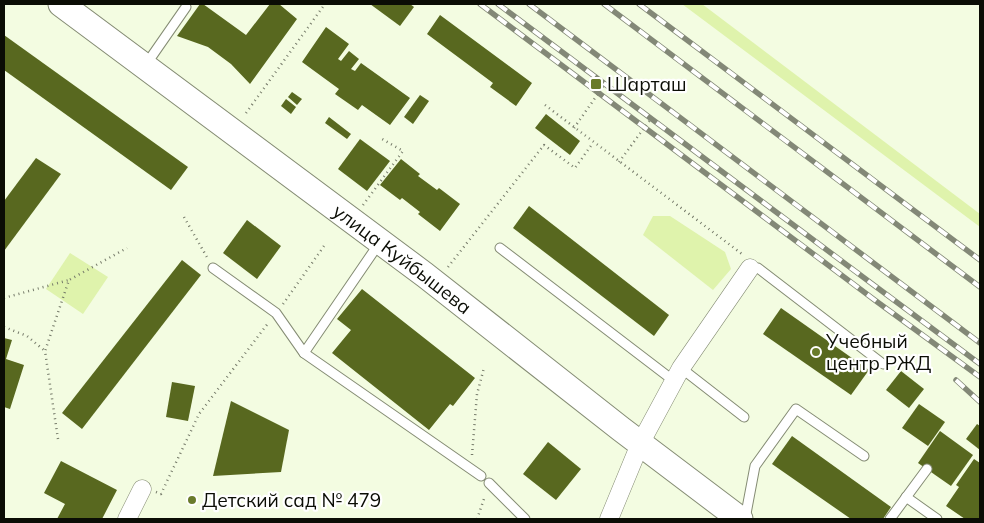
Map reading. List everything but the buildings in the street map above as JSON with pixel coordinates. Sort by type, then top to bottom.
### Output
[{"type":"street","name":"улица Куйбышева","points":[[61,4],[380,242],[640,444],[740,519]]},
{"type":"street","points":[[609,519],[640,444],[678,375],[750,268]]},
{"type":"street","points":[[127,519],[142,489]]},
{"type":"lane","points":[[145,66],[186,6]]},
{"type":"lane","points":[[304,354],[380,242]]},
{"type":"lane","points":[[500,248],[678,375],[744,417]]},
{"type":"lane","points":[[213,268],[276,313],[304,354],[481,476]]},
{"type":"lane","points":[[750,268],[758,268],[883,364]]},
{"type":"lane","points":[[745,519],[755,466],[796,409],[864,456]]},
{"type":"lane","points":[[890,519],[927,469]]},
{"type":"lane","points":[[489,483],[525,519]]},
{"type":"lane","points":[[906,497],[937,519]]},
{"type":"path","points":[[246,113],[325,4]]},
{"type":"path","points":[[574,128],[607,81]]},
{"type":"path","points":[[545,106],[742,254],[750,268]]},
{"type":"path","points":[[619,162],[653,116]]},
{"type":"path","points":[[363,205],[403,152],[382,139]]},
{"type":"path","points":[[448,268],[544,145],[575,168],[593,143]]},
{"type":"path","points":[[184,217],[213,268]]},
{"type":"path","points":[[142,489],[161,494],[199,414],[324,246]]},
{"type":"path","points":[[4,298],[69,280],[128,248]]},
{"type":"path","points":[[58,439],[45,351],[69,280]]},
{"type":"path","points":[[4,326],[27,336],[45,351]]},
{"type":"path","points":[[471,470],[477,394],[484,368]]},
{"type":"path","points":[[476,519],[489,483]]},
{"type":"green space","points":[[682,4],[702,4],[980,214],[980,227]]},
{"type":"green space","points":[[653,216],[670,216],[725,252],[731,269],[713,290],[643,235]]},
{"type":"green space","points":[[70,253],[108,277],[83,314],[46,289]]},
{"type":"railway","points":[[480,4],[980,377]]},
{"type":"railway","points":[[498,4],[980,364]]},
{"type":"railway","points":[[529,4],[980,343]]},
{"type":"railway","points":[[604,4],[980,287]]},
{"type":"railway","points":[[639,4],[980,260]]},
{"type":"railway","points":[[956,380],[980,402]]},
{"type":"place","name":"Шарташ","points":[[596,84]]},
{"type":"place","name":"Учебный центр РЖД","points":[[816,352]]},
{"type":"place","name":"Детский сад № 479","points":[[192,500]]}]
